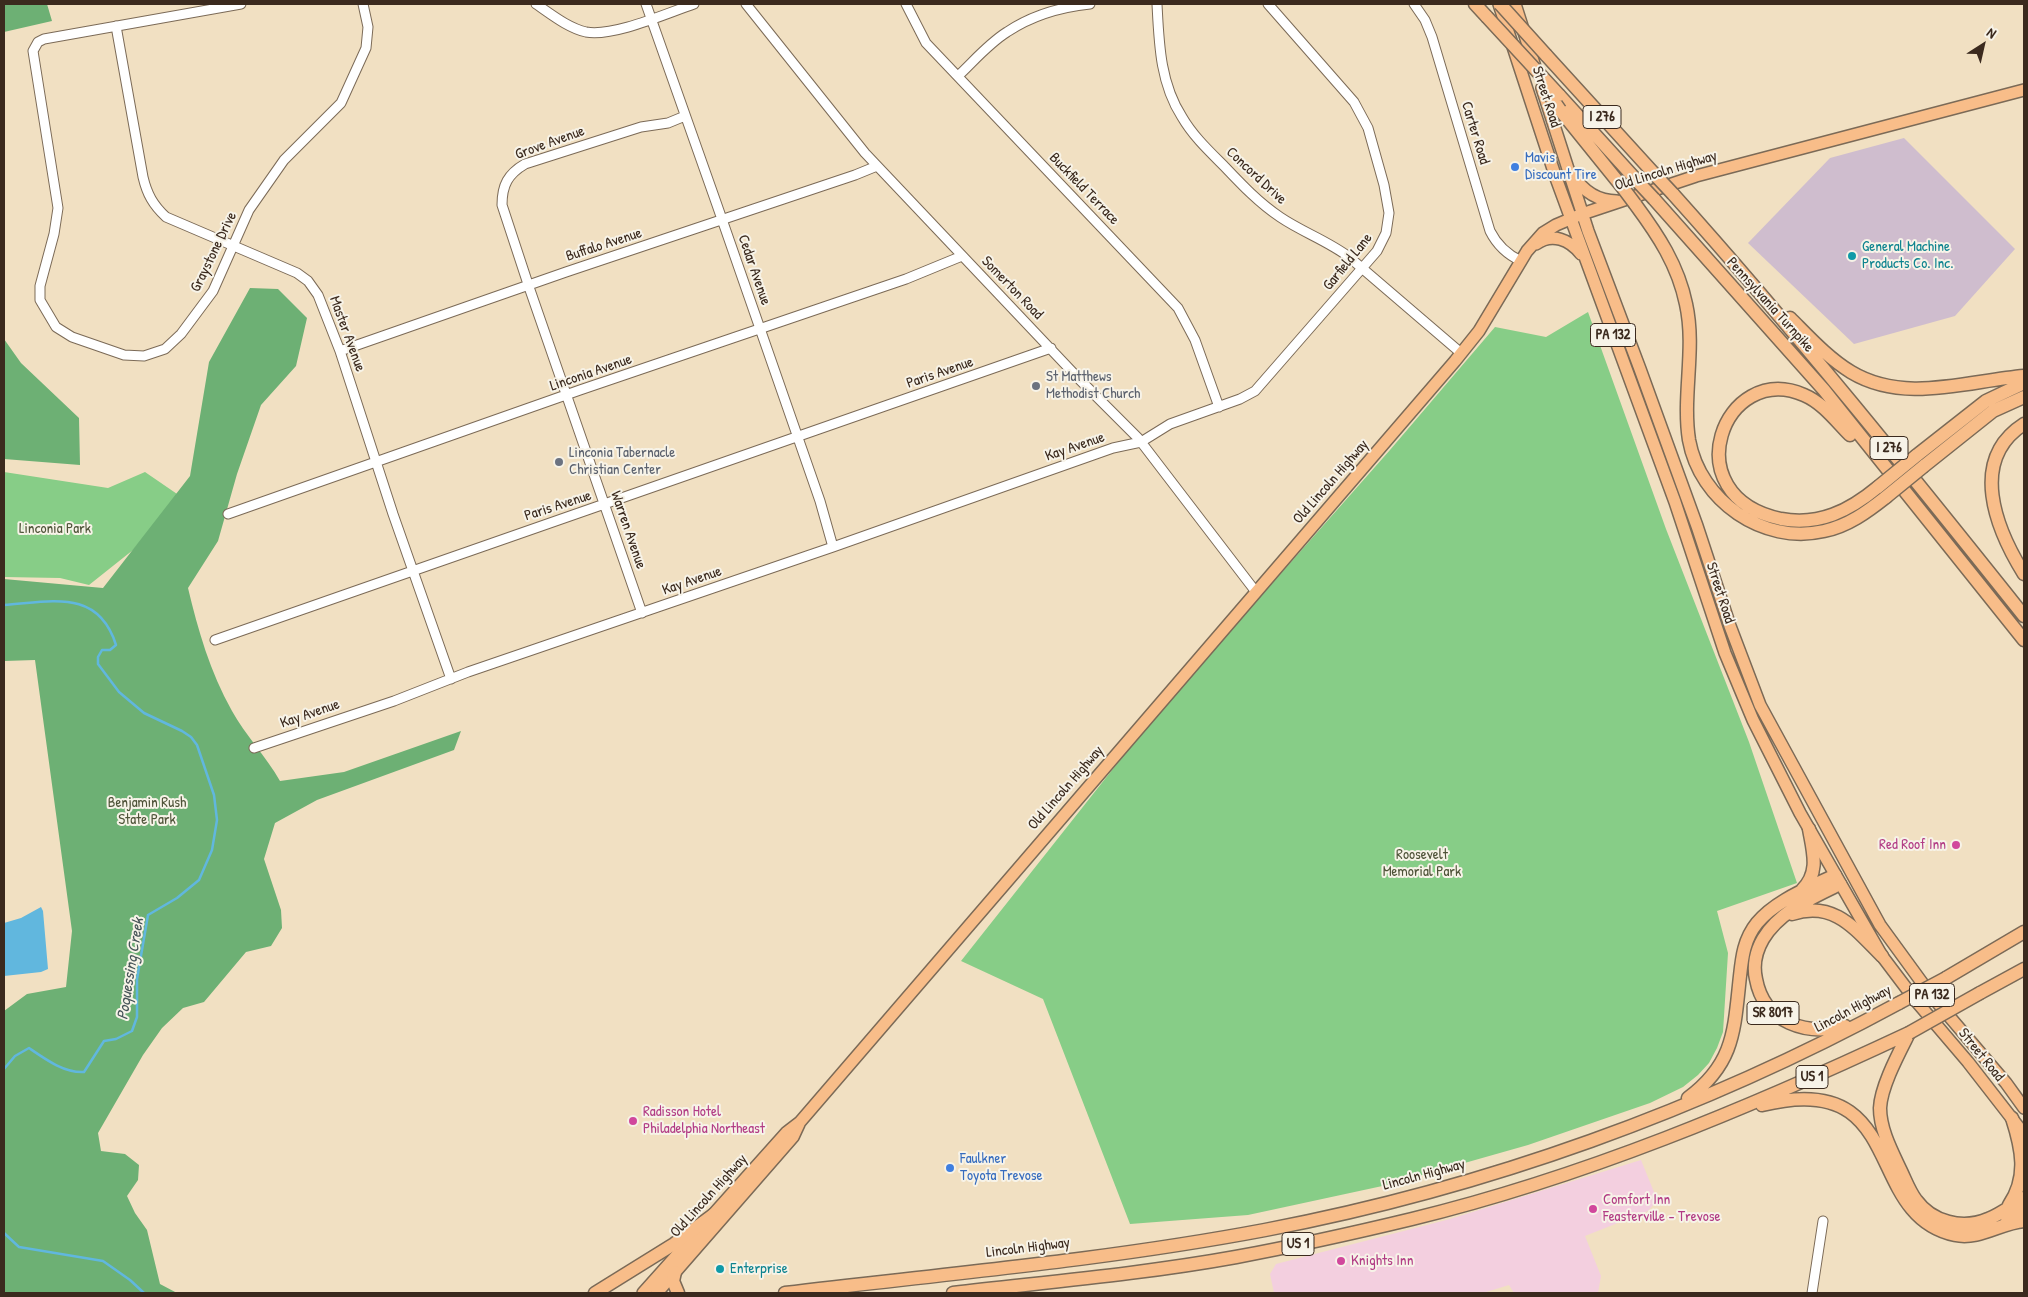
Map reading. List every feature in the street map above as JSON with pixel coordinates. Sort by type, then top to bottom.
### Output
[{"type":"highway","name":"Pennsylvania Turnpike","points":[[1475,4],[1654,199],[1824,390],[2024,640]]},
{"type":"highway","name":"Pennsylvania Turnpike","points":[[1499,4],[1752,282],[1919,484],[2024,616]]},
{"type":"highway","points":[[1527,61],[1622,195],[1635,204],[1666,248],[1687,305],[1690,335],[1689,439],[1701,474],[1716,495],[1734,512],[1758,525],[1771,530],[1797,534],[1824,532],[1848,523],[1870,510],[1882,492]]},
{"type":"highway","points":[[1752,282],[1836,361],[1850,371],[1871,381],[1896,388],[1920,389],[2024,376]]},
{"type":"highway","points":[[1902,488],[1823,407],[1810,398],[1797,393],[1774,391],[1750,398],[1732,414],[1721,435],[1718,450],[1720,466],[1728,487],[1744,503],[1774,517],[1798,521],[1821,519],[1882,492],[1920,461],[1986,401],[2024,383]]},
{"type":"highway","points":[[1920,461],[1993,411],[2024,397]]},
{"type":"highway","points":[[2024,424],[2002,446],[1994,462],[1991,482],[1994,508],[1998,522],[2010,550],[2024,574]]},
{"type":"highway","points":[[1799,894],[1808,884],[1814,872],[1814,858],[1809,829]]},
{"type":"highway","points":[[1674,1108],[1710,1078],[1723,1060],[1730,1045],[1735,1022],[1742,956],[1752,930],[1773,908],[1799,894],[1837,879]]},
{"type":"highway","points":[[1775,924],[1797,906],[1837,879]]},
{"type":"highway","name":"SR 8017","points":[[1867,1021],[1834,1029],[1814,1030],[1794,1026],[1772,1012],[1760,996],[1755,976],[1758,948],[1775,924],[1799,912],[1818,910],[1844,919],[1882,956]]},
{"type":"highway","name":"Lincoln Highway","points":[[785,1293],[1133,1251],[1222,1237],[1312,1220],[1400,1199],[1487,1174],[1616,1132],[1786,1061],[1867,1021],[1946,978],[2024,932]]},
{"type":"highway","name":"US 1","points":[[952,1293],[1237,1257],[1356,1232],[1469,1204],[1634,1150],[1826,1071],[1908,1032],[2024,969]]},
{"type":"highway","points":[[1908,1032],[1888,1079],[1880,1107],[1881,1119],[1888,1144],[1911,1192],[1928,1212],[1953,1223],[1979,1222],[2024,1198]]},
{"type":"highway","points":[[1714,1118],[1775,1102],[1811,1099],[1829,1101],[1847,1110],[1869,1131],[1905,1201],[1922,1220],[1946,1233],[1963,1236],[1982,1234],[2002,1226],[2024,1221]]},
{"type":"highway","points":[[2004,1210],[2019,1188],[2024,1169],[2021,1147],[2012,1118]]},
{"type":"highway","points":[[2002,1226],[2024,1210]]},
{"type":"highway","points":[[595,1293],[674,1244],[713,1214]]},
{"type":"highway","points":[[675,1272],[673,1281],[678,1293]]},
{"type":"main road","name":"Street Road","points":[[1499,4],[1570,218],[1675,502],[1725,653],[1754,720],[1809,829],[1882,956],[2024,1134]]},
{"type":"main road","name":"Street Road","points":[[1515,4],[1582,214],[1760,705],[1880,926],[1931,994],[2006,1083],[2024,1108]]},
{"type":"main road","name":"Old Lincoln Highway","points":[[643,1293],[787,1132],[800,1122],[1479,331],[1521,261],[1543,233],[1570,218],[1622,195],[2024,90]]},
{"type":"main road","points":[[1566,162],[1579,184],[1588,192],[1607,201],[1622,195]]},
{"type":"main road","points":[[1529,249],[1541,240],[1556,238],[1571,244],[1585,259]]},
{"type":"main road","points":[[1837,879],[1851,873]]},
{"type":"main road","name":"Old Lincoln Highway","points":[[656,1293],[793,1137],[800,1122]]},
{"type":"street","points":[[116,26],[241,4]]},
{"type":"street","name":"Graystone Drive","points":[[116,26],[44,39],[38,42],[33,51],[58,208],[54,234],[40,286],[40,300],[56,327],[72,337],[124,355],[144,356],[165,348],[180,334],[213,291],[249,210],[284,160],[342,103],[366,48],[368,27],[363,4]]},
{"type":"street","points":[[536,4],[565,23],[586,32],[604,33],[694,4]]},
{"type":"street","name":"Cedar Avenue","points":[[646,4],[760,328],[833,547]]},
{"type":"street","name":"Somerton Road","points":[[746,4],[877,166],[1141,442],[1256,592]]},
{"type":"street","name":"Buckfield Terrace","points":[[906,4],[926,43],[1178,308],[1194,340],[1219,407]]},
{"type":"street","points":[[958,76],[996,40],[1019,25],[1060,9],[1090,4]]},
{"type":"street","name":"Concord Drive","points":[[1157,4],[1159,43],[1163,70],[1173,101],[1188,126],[1204,146],[1261,203],[1281,218],[1337,248],[1460,353]]},
{"type":"street","name":"Garfield Lane","points":[[1141,442],[1170,424],[1240,399],[1254,391],[1382,243],[1389,221],[1384,184],[1371,134],[1363,116],[1354,102],[1268,4]]},
{"type":"street","name":"Carter Road","points":[[1414,4],[1425,20],[1432,36],[1490,231],[1506,253],[1521,261]]},
{"type":"street","name":"Master Avenue","points":[[116,26],[142,177],[153,204],[166,217],[297,273],[308,281],[318,295],[340,351],[376,462],[452,679]]},
{"type":"street","name":"Grove Avenue","points":[[529,287],[502,205],[502,192],[514,171],[525,164],[615,135],[641,127],[668,123],[685,116]]},
{"type":"street","name":"Buffalo Avenue","points":[[340,351],[877,166]]},
{"type":"street","name":"Linconia Avenue","points":[[228,514],[906,278],[962,256]]},
{"type":"street","name":"Warren Avenue","points":[[529,287],[642,613]]},
{"type":"street","name":"Paris Avenue","points":[[215,640],[1051,348]]},
{"type":"street","name":"Kay Avenue","points":[[254,748],[394,701],[452,679],[1113,448],[1141,442]]},
{"type":"street","points":[[1812,1293],[1823,1221]]},
{"type":"shaded area","points":[[1904,138],[2015,249],[1955,316],[1854,344],[1748,243],[1830,158]]},
{"type":"shaded area","points":[[1641,1160],[1654,1192],[1654,1204],[1648,1211],[1585,1236],[1601,1276],[1598,1293],[1514,1293],[1509,1285],[1483,1293],[1274,1293],[1270,1274],[1276,1264],[1450,1219]]},
{"type":"green space","points":[[4,4],[47,4],[52,21],[4,32]]},
{"type":"green space","name":"Benjamin Rush State Park","points":[[250,288],[278,289],[307,318],[296,366],[261,405],[237,474],[218,541],[188,588],[205,651],[224,696],[237,720],[280,781],[344,772],[461,731],[454,750],[317,800],[275,823],[264,859],[281,910],[282,928],[271,946],[246,952],[204,1002],[183,1008],[162,1028],[143,1055],[98,1133],[101,1151],[125,1154],[139,1165],[138,1180],[127,1196],[135,1213],[147,1230],[160,1284],[177,1293],[4,1293],[4,1011],[27,994],[66,987],[72,931],[35,660],[4,661],[4,579],[103,588],[190,476],[209,362]]},
{"type":"green space","name":"Roosevelt Memorial Park","points":[[1588,312],[1666,529],[1749,742],[1797,883],[1717,911],[1728,953],[1723,1032],[1717,1048],[1709,1063],[1683,1087],[1650,1103],[1528,1145],[1387,1185],[1248,1215],[1130,1224],[1043,999],[961,961],[1154,717],[1390,450],[1495,327],[1546,337]]},
{"type":"green space","points":[[4,339],[21,363],[79,418],[80,465],[4,459]]},
{"type":"green space","name":"Linconia Park","points":[[4,472],[108,488],[145,472],[180,496],[133,550],[89,585],[60,578],[4,577]]},
{"type":"water","points":[[41,907],[43,911],[48,969],[41,972],[4,976],[4,923],[21,918]]},
{"type":"waterway","name":"Poquessing Creek","points":[[4,605],[55,601],[71,602],[98,614],[108,627],[116,645],[110,650],[102,650],[98,657],[98,664],[119,692],[144,713],[191,737],[197,745],[214,795],[217,820],[212,850],[199,880],[177,898],[148,915],[137,979],[137,1017],[132,1031],[116,1039],[104,1041],[84,1072],[62,1068],[29,1048],[15,1056],[4,1069]]},
{"type":"waterway","name":"Poquessing Creek","points":[[4,1233],[19,1247],[103,1261],[130,1280],[144,1293]]},
{"type":"place","name":"Mavis Discount Tire","points":[[1515,167]]},
{"type":"place","name":"General Machine Products Co. Inc.","points":[[1852,256]]},
{"type":"place","name":"St Matthews Methodist Church","points":[[1036,386]]},
{"type":"place","name":"Linconia Tabernacle Christian Center","points":[[559,462]]},
{"type":"place","name":"Red Roof Inn","points":[[1956,845]]},
{"type":"place","name":"Radisson Hotel Philadelphia Northeast","points":[[633,1121]]},
{"type":"place","name":"Faulkner Toyota Trevose","points":[[950,1168]]},
{"type":"place","name":"Comfort Inn Feasterville - Trevose","points":[[1593,1209]]},
{"type":"place","name":"Knights Inn","points":[[1341,1261]]},
{"type":"place","name":"Enterprise","points":[[720,1269]]}]
